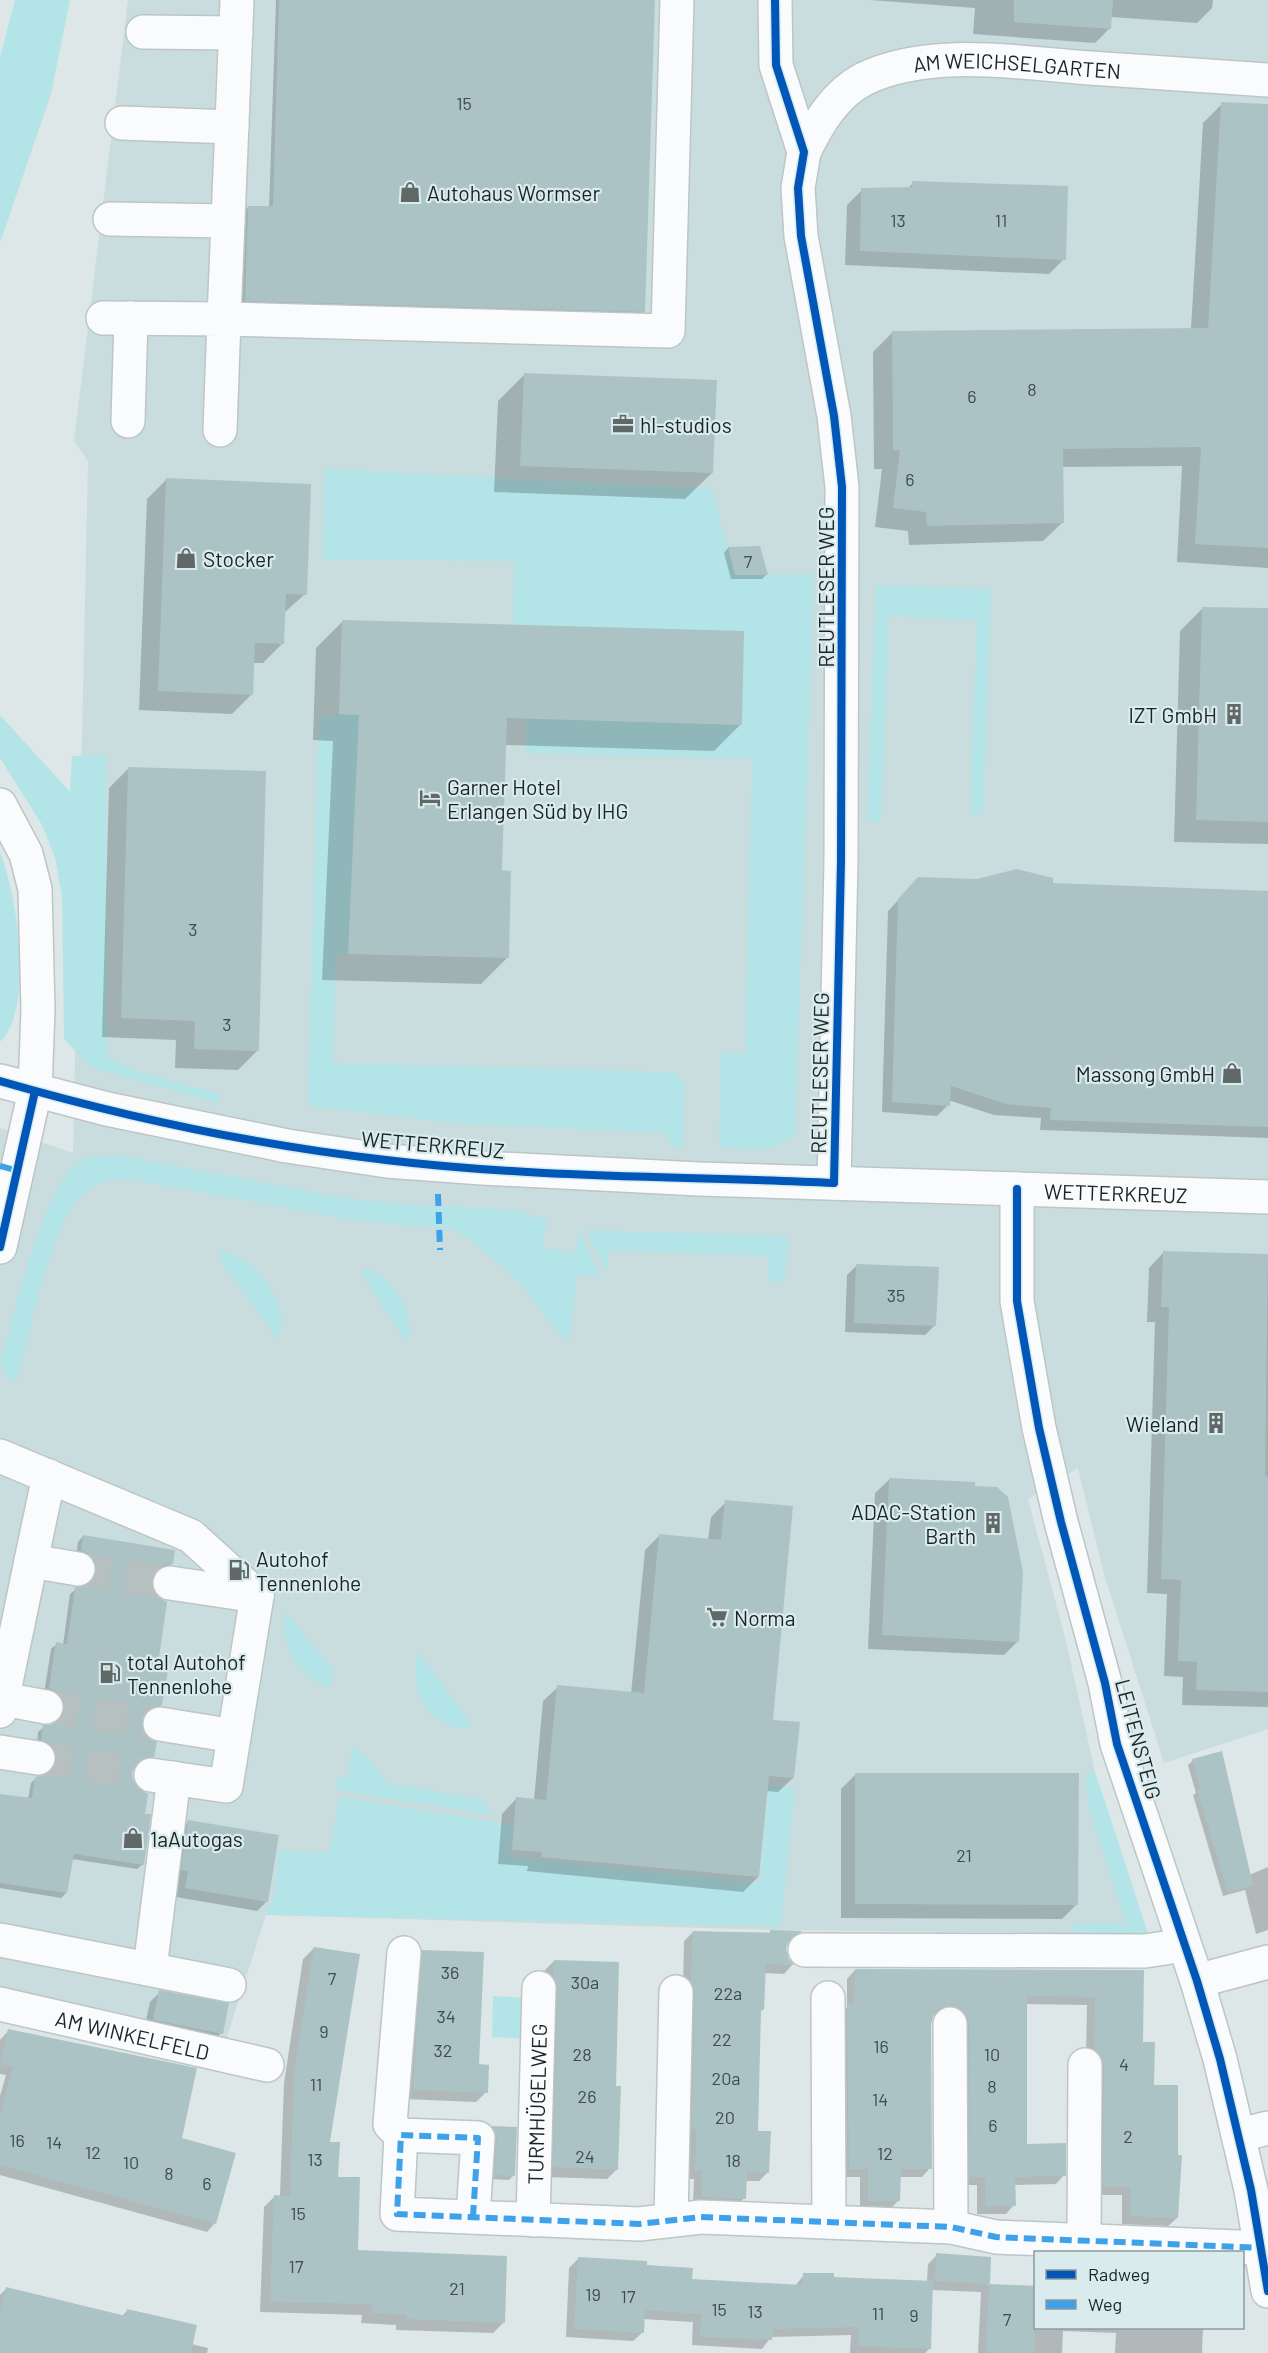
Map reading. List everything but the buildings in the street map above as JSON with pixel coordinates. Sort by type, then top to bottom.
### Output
[{"type":"main road","points":[[220,430],[237,0]]},
{"type":"main road","points":[[128,420],[117,318],[668,331],[677,0]]},
{"type":"main road","name":"REUTLESER WEG","points":[[775,0],[776,65],[804,152],[798,188],[801,236],[834,416],[843,519],[841,861],[834,1183]]},
{"type":"main road","points":[[143,32],[236,33]]},
{"type":"main road","name":"AM WEICHSELGARTEN","points":[[804,152],[816,126],[834,102],[863,80],[914,63],[945,60],[1021,63],[1268,80]]},
{"type":"main road","points":[[122,123],[232,127]]},
{"type":"main road","points":[[110,219],[228,221]]},
{"type":"main road","points":[[0,806],[26,854],[35,889],[38,1011],[35,1091],[0,1247]]},
{"type":"main road","name":"WETTERKREUZ","points":[[0,1081],[107,1109],[287,1146],[387,1161],[493,1169],[834,1183],[1268,1197]]},
{"type":"main road","name":"LEITENSTEIG","points":[[1017,1190],[1017,1301],[1039,1428],[1061,1522],[1091,1685],[1117,1744],[1184,1945],[1254,2131],[1266,2271]]},
{"type":"main road","points":[[0,1456],[191,1536],[257,1596]]},
{"type":"main road","points":[[46,1707],[1,1705],[49,1476]]},
{"type":"main road","points":[[31,1561],[78,1569]]},
{"type":"main road","points":[[170,1583],[257,1596]]},
{"type":"main road","points":[[150,1968],[163,1777],[226,1786],[257,1596]]},
{"type":"main road","points":[[160,1724],[234,1736]]},
{"type":"main road","points":[[0,1752],[38,1758]]},
{"type":"main road","points":[[0,1940],[229,1985]]},
{"type":"main road","points":[[806,1950],[1145,1951],[1184,1945]]},
{"type":"main road","points":[[404,1953],[390,2124],[401,2135],[478,2138],[473,2217]]},
{"type":"main road","points":[[1197,1981],[1268,1962]]},
{"type":"main road","name":"TURMHÜGELWEG","points":[[533,2220],[539,1988]]},
{"type":"main road","points":[[670,2219],[676,1992]]},
{"type":"main road","points":[[828,1998],[830,2222]]},
{"type":"main road","name":"AM WINKELFELD","points":[[0,2004],[267,2066]]},
{"type":"main road","points":[[950,2024],[951,2227]]},
{"type":"main road","points":[[1084,2065],[1084,2242]]},
{"type":"main road","points":[[401,2135],[397,2214],[639,2224],[701,2217],[951,2227],[996,2237],[1084,2242],[1140,2251]]},
{"type":"main road","points":[[1244,2267],[1266,2271]]},
{"type":"shaded area","points":[[15,0],[70,0],[51,94],[0,243],[0,57]]},
{"type":"shaded area","points":[[128,0],[1268,0],[1268,1729],[1164,1763],[1104,1574],[1078,1468],[1028,1499],[1066,1641],[1095,1772],[1148,1934],[770,1930],[266,1915],[226,2040],[0,1990],[0,1128],[73,1153],[88,461],[74,441]]},
{"type":"shaded area","points":[[324,469],[712,489],[735,575],[814,574],[795,1134],[787,1140],[779,1145],[761,1149],[723,1148],[719,1143],[720,1058],[723,1053],[745,1054],[752,759],[526,753],[526,719],[741,725],[744,632],[513,625],[514,561],[323,560]]},
{"type":"shaded area","points":[[876,585],[991,589],[983,814],[970,814],[977,620],[889,616],[881,822],[867,822]]},
{"type":"shaded area","points":[[339,714],[359,715],[348,954],[336,955],[333,1063],[671,1072],[677,1074],[685,1083],[683,1147],[672,1146],[666,1133],[452,1123],[310,1106],[308,1099],[319,718]]},
{"type":"shaded area","points":[[0,715],[70,792],[72,756],[106,755],[107,1056],[139,1072],[220,1094],[219,1103],[105,1072],[89,1065],[64,1039],[62,896],[55,858],[42,825],[0,758]]},
{"type":"shaded area","points":[[0,852],[17,922],[20,978],[17,1004],[11,1026],[0,1042]]},
{"type":"shaded area","points":[[99,1156],[125,1156],[338,1197],[399,1204],[516,1210],[548,1220],[542,1248],[575,1253],[579,1228],[600,1277],[577,1275],[570,1338],[561,1337],[520,1283],[471,1240],[452,1229],[359,1221],[128,1179],[110,1181],[92,1187],[82,1195],[60,1231],[42,1282],[17,1380],[11,1382],[0,1365],[20,1289],[51,1200],[63,1179],[81,1161]]},
{"type":"shaded area","points":[[586,1230],[786,1236],[789,1240],[784,1282],[768,1281],[769,1256],[608,1250],[607,1274]]},
{"type":"shaded area","points":[[223,1250],[249,1264],[269,1286],[280,1312],[281,1326],[278,1340],[219,1259]]},
{"type":"shaded area","points":[[364,1269],[375,1272],[385,1279],[400,1297],[409,1320],[407,1343],[362,1274]]},
{"type":"shaded area","points":[[285,1612],[334,1670],[331,1687],[314,1680],[293,1658],[285,1633]]},
{"type":"shaded area","points":[[418,1652],[471,1722],[468,1729],[440,1721],[430,1714],[423,1704],[416,1680]]},
{"type":"shaded area","points":[[352,1745],[367,1757],[387,1783],[482,1799],[494,1815],[336,1790],[337,1777],[348,1778]]},
{"type":"shaded area","points":[[1085,1773],[1094,1773],[1100,1786],[1148,1934],[1073,1934],[1073,1924],[1126,1924],[1088,1805]]},
{"type":"shaded area","points":[[769,1786],[795,1788],[781,1926],[266,1915],[274,1897],[279,1851],[329,1853],[339,1797],[512,1825],[510,1857],[760,1883]]},
{"type":"shaded area","points":[[493,1996],[527,1998],[527,2039],[492,2037]]},
{"type":"tunnel","points":[[78,1569],[170,1583]]},
{"type":"tunnel","points":[[46,1707],[160,1724]]},
{"type":"tunnel","points":[[38,1758],[151,1775]]},
{"type":"marked path","points":[[0,1166],[19,1171]]},
{"type":"marked path","points":[[438,1194],[440,1250]]},
{"type":"marked path","points":[[473,2217],[478,2138],[401,2135],[397,2214],[639,2224],[701,2217],[951,2227],[996,2237],[1262,2248]]},
{"type":"cycle path","points":[[0,1081],[191,1128],[288,1146],[386,1160],[554,1173],[834,1183],[841,861],[842,487],[834,416],[801,236],[798,188],[804,152],[776,65],[775,0]]},
{"type":"cycle path","points":[[0,1247],[35,1091]]},
{"type":"cycle path","points":[[1017,1189],[1017,1301],[1039,1428],[1061,1522],[1105,1683],[1117,1744],[1197,1981],[1220,2059],[1251,2190],[1268,2291]]},
{"type":"place","name":"Autohaus Wormser","points":[[410,192]]},
{"type":"place","name":"hl-studios","points":[[623,424]]},
{"type":"place","name":"Stocker","points":[[186,558]]},
{"type":"place","name":"IZT GmbH","points":[[1234,714]]},
{"type":"place","name":"Garner Hotel Erlangen Süd by IHG","points":[[430,798]]},
{"type":"place","name":"Massong GmbH","points":[[1232,1073]]},
{"type":"place","name":"Wieland","points":[[1216,1423]]},
{"type":"place","name":"ADAC-Station Barth","points":[[993,1523]]},
{"type":"place","name":"Autohof Tennenlohe","points":[[239,1570]]},
{"type":"place","name":"Norma","points":[[717,1617]]},
{"type":"place","name":"total Autohof Tennenlohe","points":[[110,1673]]},
{"type":"place","name":"1aAutogas","points":[[133,1838]]}]
